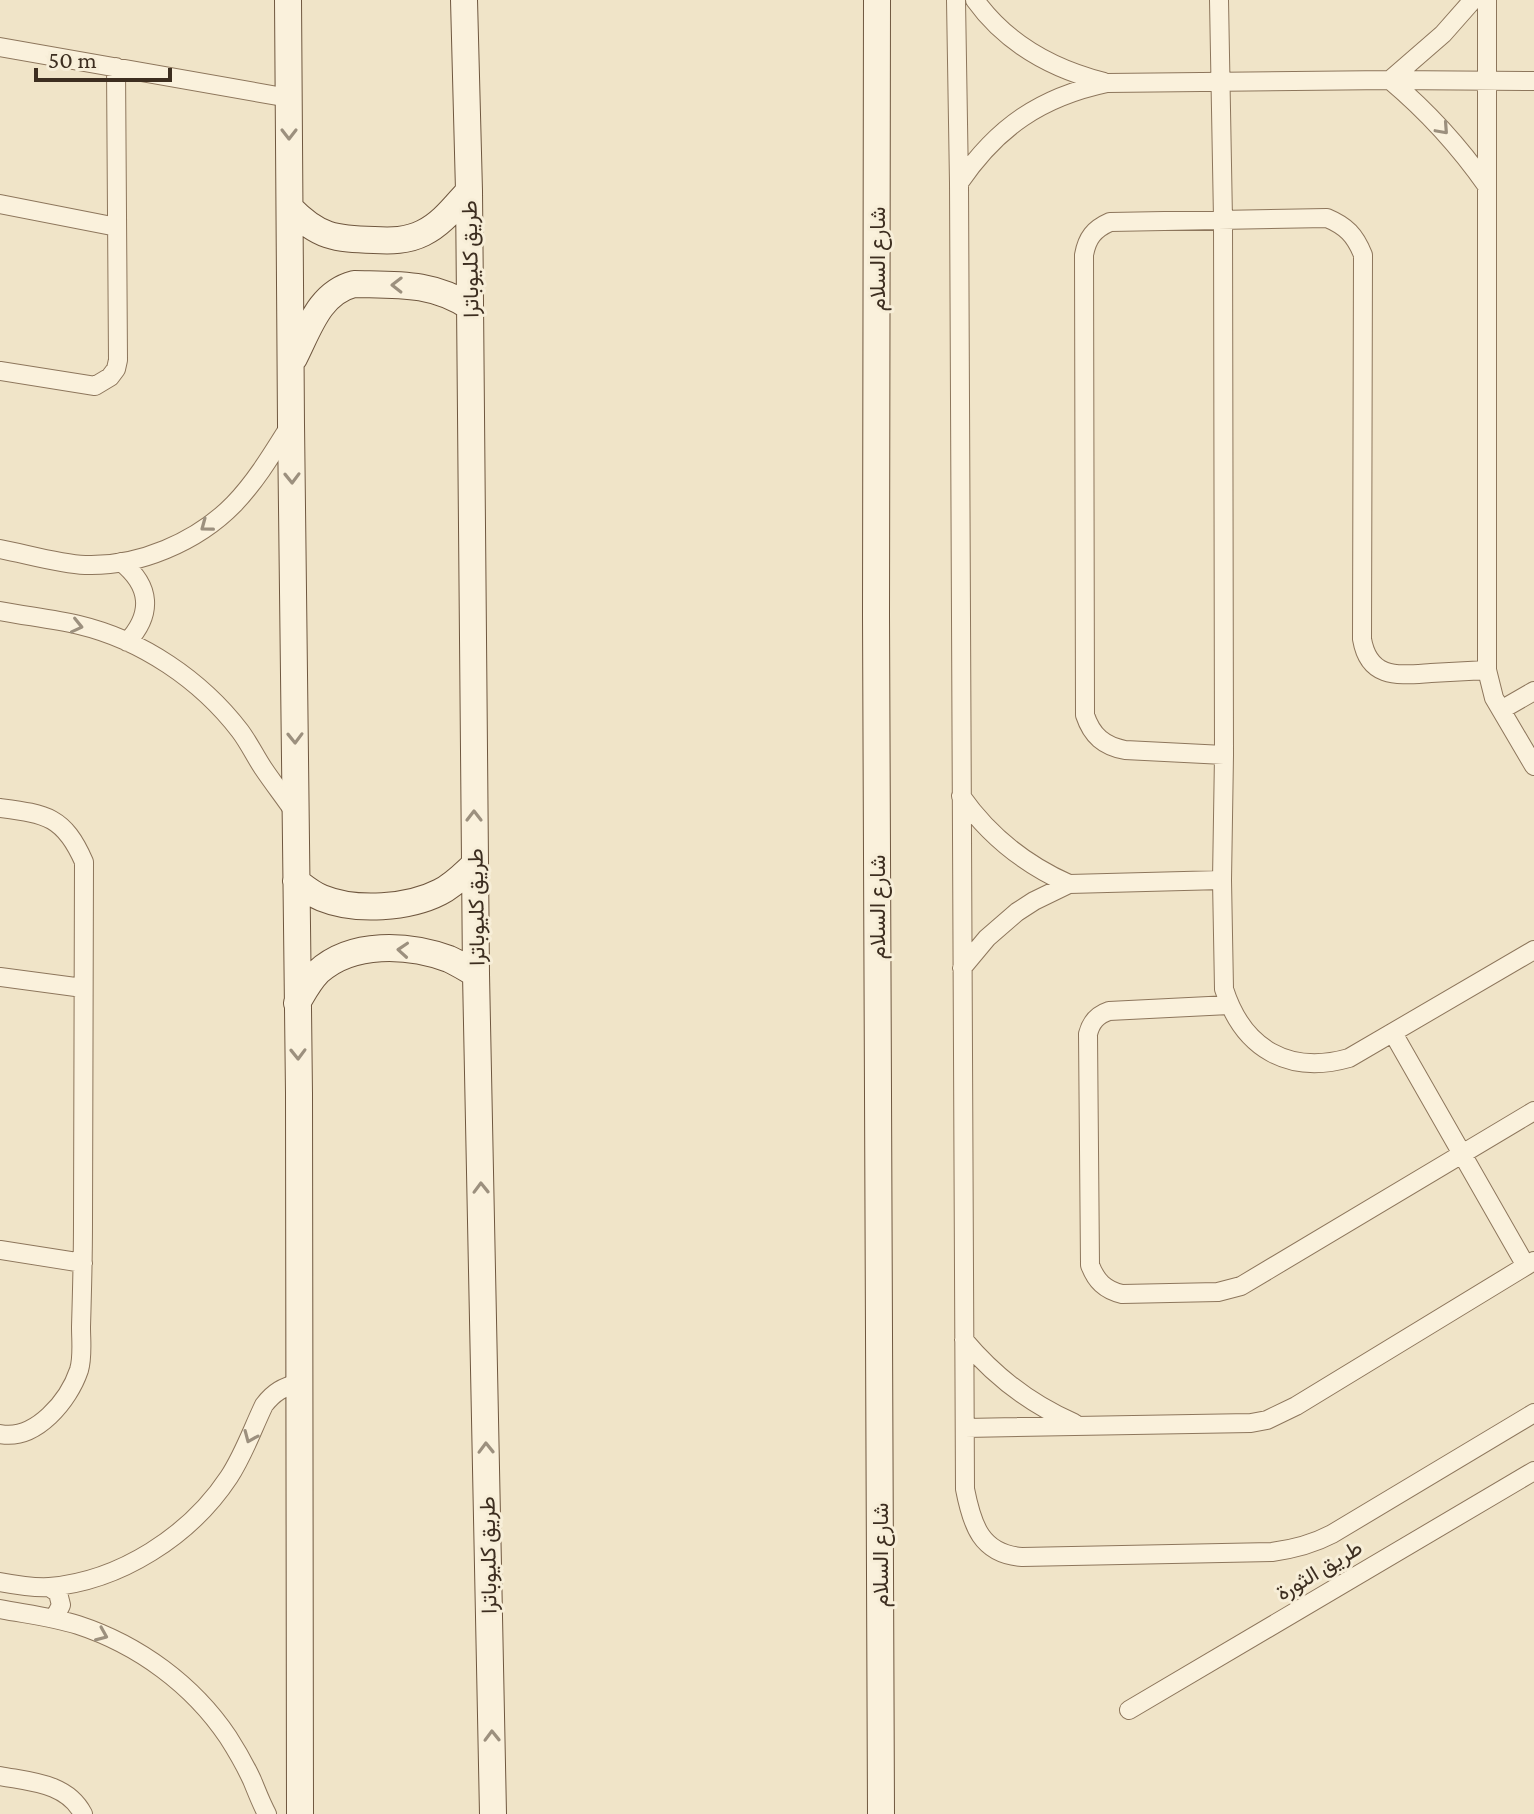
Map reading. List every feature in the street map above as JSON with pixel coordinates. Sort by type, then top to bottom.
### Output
[{"type":"main road","points":[[288,0],[300,1814]]},
{"type":"main road","name":"طريق كليوباترا","points":[[464,0],[469,191],[476,974],[493,1814]]},
{"type":"main road","name":"شارع السلام","points":[[877,0],[881,1814]]},
{"type":"main road","points":[[290,208],[317,230],[341,240],[401,240],[433,227],[469,191]]},
{"type":"main road","points":[[291,364],[326,298],[344,286],[425,287],[449,294],[470,307]]},
{"type":"main road","points":[[296,881],[311,893],[344,904],[403,904],[443,891],[475,864]]},
{"type":"main road","points":[[297,1003],[317,972],[340,958],[365,949],[419,951],[450,960],[476,974]]},
{"type":"street","points":[[956,0],[965,1489],[978,1532],[996,1551],[1022,1557],[1272,1552],[1305,1546],[1332,1534],[1534,1413]]},
{"type":"street","points":[[975,0],[994,22],[1027,50],[1065,70],[1107,83]]},
{"type":"street","points":[[1219,0],[1223,219],[1222,880],[1224,989],[1229,1005],[1251,1037],[1286,1059],[1307,1064],[1328,1064],[1349,1058],[1534,950]]},
{"type":"street","points":[[1390,80],[1443,34],[1473,0]]},
{"type":"street","points":[[1487,0],[1487,670],[1494,698],[1534,766]]},
{"type":"street","points":[[0,47],[289,98]]},
{"type":"street","points":[[0,371],[95,386],[110,377],[116,369],[116,67]]},
{"type":"street","points":[[1390,80],[1443,129],[1487,186]]},
{"type":"street","points":[[959,183],[984,150],[1022,117],[1067,93],[1107,83],[1534,81]]},
{"type":"street","points":[[0,204],[117,227]]},
{"type":"street","points":[[1224,755],[1114,748],[1095,735],[1085,715],[1084,255],[1091,234],[1110,222],[1327,218],[1340,223],[1358,241],[1363,255],[1364,650],[1376,667],[1395,675],[1487,670]]},
{"type":"street","points":[[0,549],[84,565],[121,562],[162,551],[200,531],[234,504],[261,471],[291,424]]},
{"type":"street","points":[[121,562],[142,585],[145,600],[144,616],[138,630],[127,642]]},
{"type":"street","points":[[0,611],[81,626],[127,642],[176,669],[210,697],[241,732],[295,813]]},
{"type":"street","points":[[1501,710],[1534,691]]},
{"type":"street","points":[[961,796],[1008,848],[1033,866],[1069,884]]},
{"type":"street","points":[[0,808],[41,813],[62,827],[84,862],[81,1365],[73,1387],[45,1420],[18,1432],[0,1434]]},
{"type":"street","points":[[962,968],[987,938],[1017,912],[1069,884],[1222,880]]},
{"type":"street","points":[[0,977],[83,988]]},
{"type":"street","points":[[1229,1005],[1109,1011],[1101,1014],[1090,1026],[1090,1265],[1094,1276],[1111,1292],[1218,1292],[1241,1286],[1534,1111]]},
{"type":"street","points":[[965,1428],[1251,1423],[1267,1420],[1296,1406],[1530,1264],[1393,1033]]},
{"type":"street","points":[[0,1250],[83,1263]]},
{"type":"street","points":[[964,1340],[988,1367],[1016,1391],[1047,1411],[1080,1426]]},
{"type":"street","points":[[0,1582],[49,1587],[94,1577],[140,1558],[199,1514],[241,1458],[269,1398],[282,1388],[299,1383]]},
{"type":"street","name":"طريق الثورة","points":[[1129,1710],[1534,1471]]},
{"type":"street","points":[[49,1587],[58,1593],[61,1605],[51,1618]]},
{"type":"street","points":[[0,1609],[51,1618],[90,1630],[152,1661],[195,1696],[227,1736],[267,1814]]},
{"type":"street","points":[[0,1776],[58,1789],[70,1797],[83,1814]]}]
